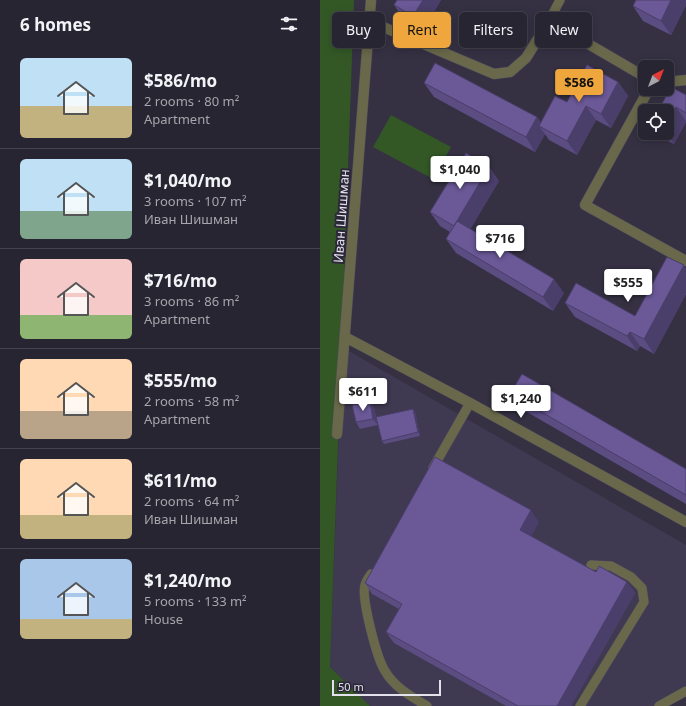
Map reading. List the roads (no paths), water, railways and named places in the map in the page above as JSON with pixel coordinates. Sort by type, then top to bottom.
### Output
[{"type":"street","name":"Иван Шишман","points":[[370,12],[371,0]]},
{"type":"street","points":[[385,28],[494,74],[510,72],[526,58],[535,44]]},
{"type":"street","points":[[592,46],[638,73]]},
{"type":"street","name":"Иван Шишман","points":[[336,434],[345,337],[367,48]]},
{"type":"street","points":[[674,81],[686,80]]},
{"type":"street","points":[[644,96],[585,205],[686,261]]},
{"type":"street","points":[[345,337],[470,403],[686,522]]},
{"type":"lane","points":[[554,12],[560,0]]},
{"type":"lane","points":[[427,477],[470,403]]},
{"type":"lane","points":[[376,565],[365,586],[365,603],[384,671],[395,684],[414,699],[428,706]]},
{"type":"lane","points":[[580,706],[644,602],[642,588],[631,577],[611,566],[591,565]]},
{"type":"lane","points":[[659,706],[686,691]]}]
